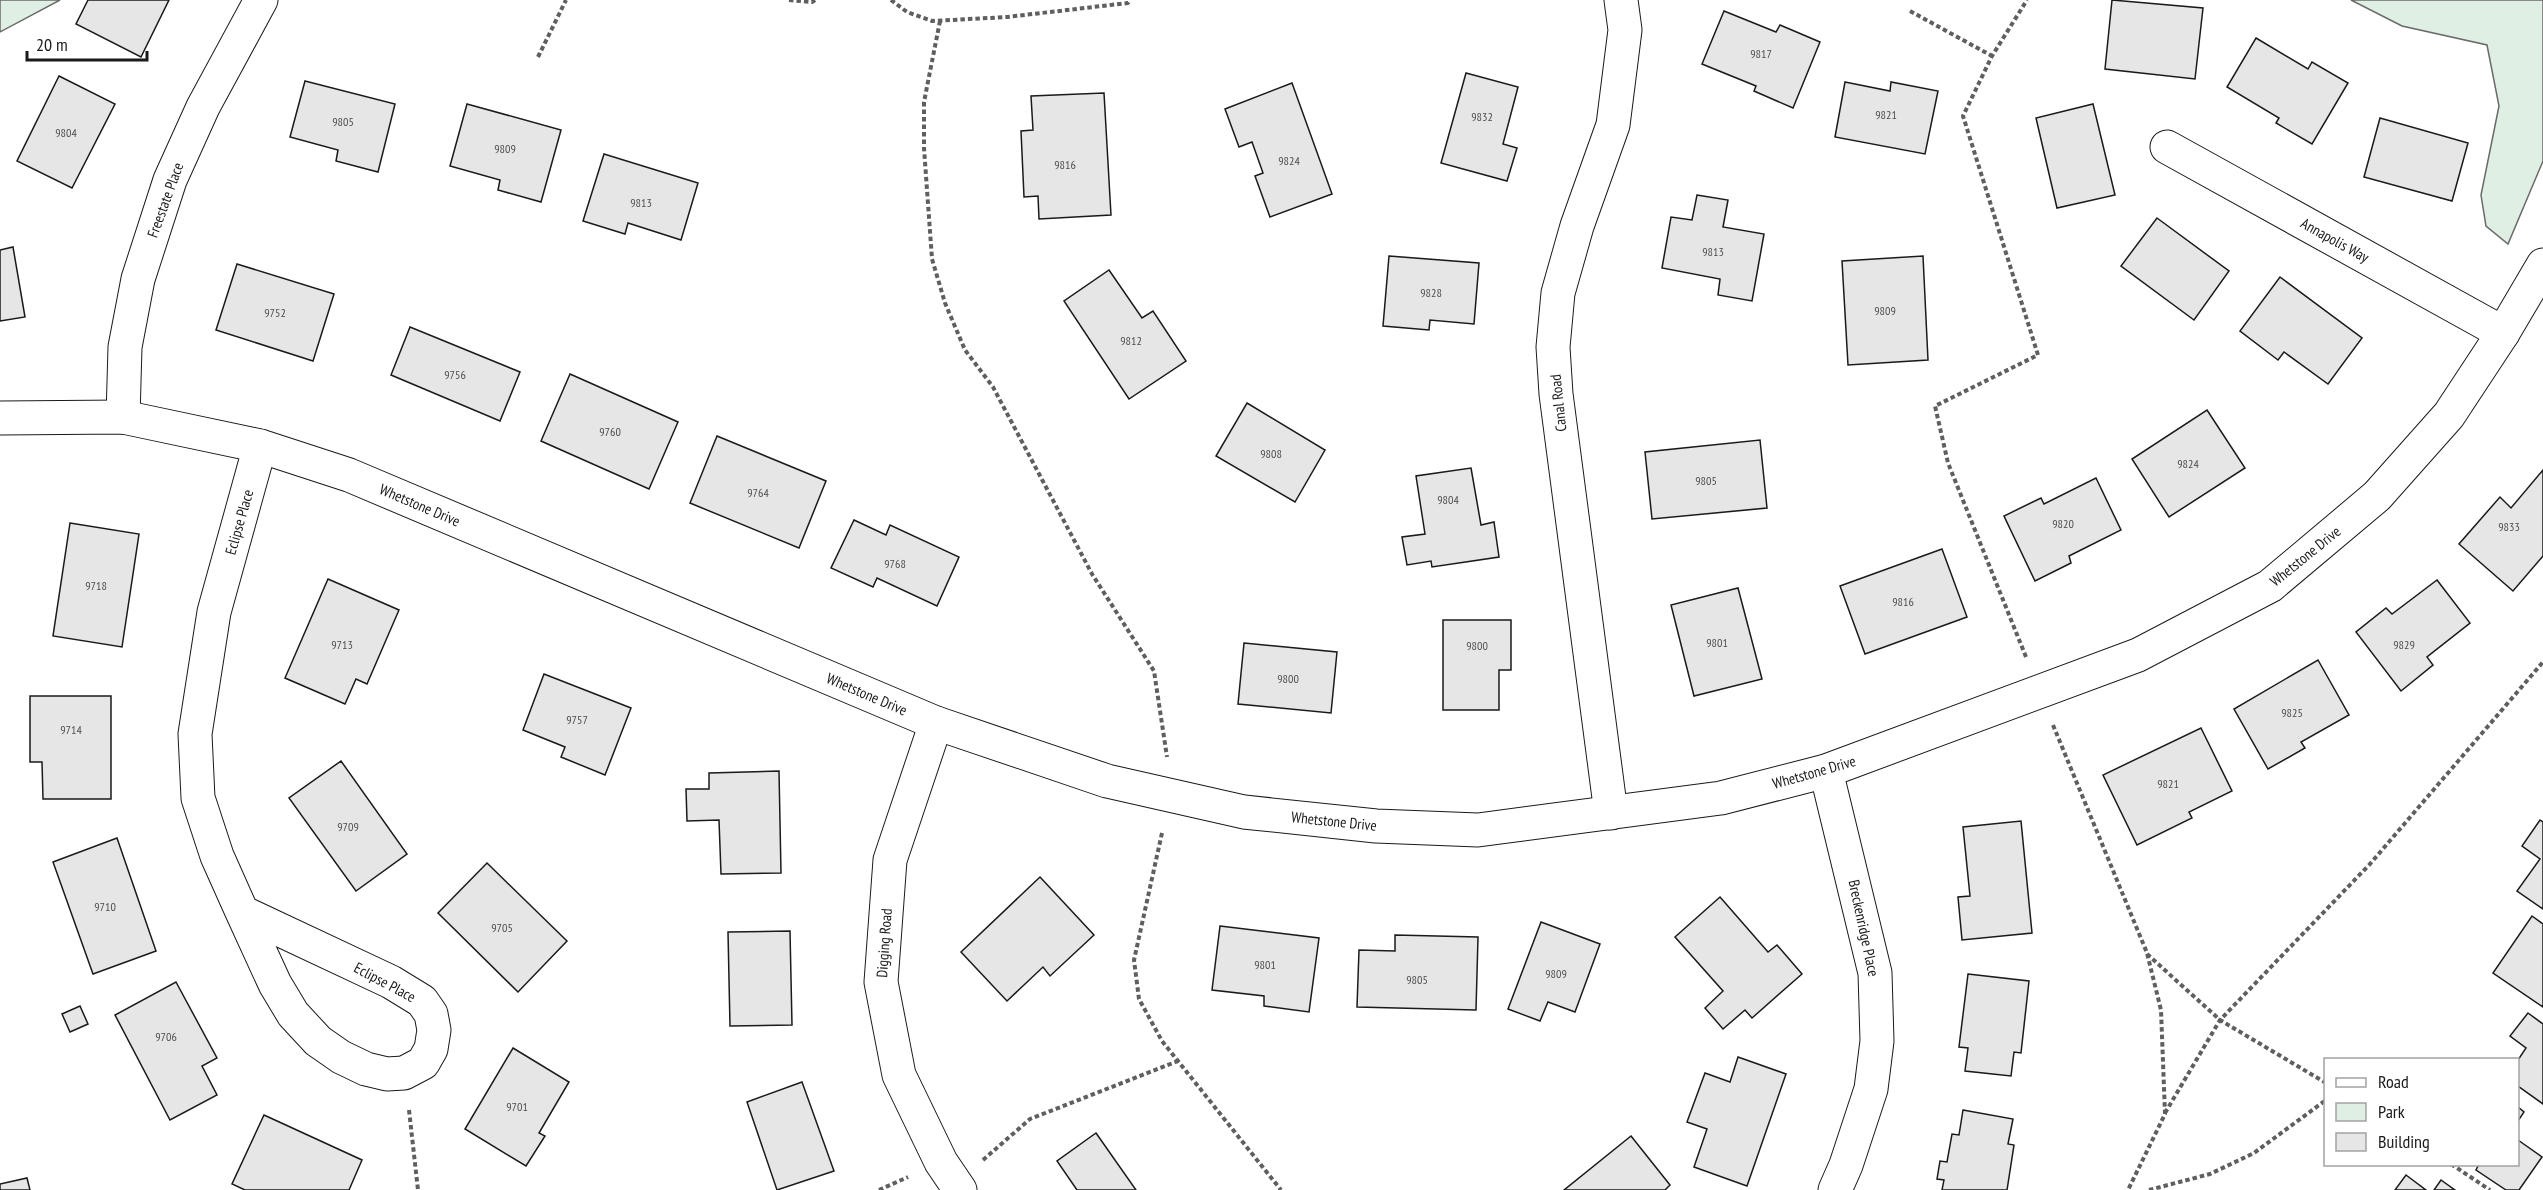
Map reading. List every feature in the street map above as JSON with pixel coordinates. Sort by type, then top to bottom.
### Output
[{"type":"street","name":"Freestate Place","points":[[123,417],[125,347],[138,279],[170,180],[203,107],[261,0]]},
{"type":"street","name":"Canal Road","points":[[1611,813],[1556,394],[1553,347],[1558,293],[1577,226],[1612,125],[1625,30],[1621,0]]},
{"type":"street","name":"Annapolis Way","points":[[2168,147],[2503,333]]},
{"type":"street","name":"Whetstone Drive","points":[[0,418],[123,417],[260,446],[349,475],[936,723],[1107,780],[1244,812],[1376,826],[1478,830],[1721,798],[1826,771],[2138,655],[2270,586],[2378,496],[2450,415],[2503,333],[2543,265]]},
{"type":"street","name":"Eclipse Place","points":[[242,912],[391,982],[422,1001],[431,1014],[434,1030],[431,1049],[423,1063],[404,1073],[387,1074],[366,1069],[340,1058],[318,1041],[293,1014],[275,984],[242,912],[217,856],[198,798],[195,735],[214,612],[260,446]]},
{"type":"street","name":"Digging Road","points":[[936,723],[890,860],[881,982],[898,1075],[941,1162],[957,1187]]},
{"type":"street","name":"Breckenridge Place","points":[[1826,771],[1860,905],[1876,984],[1877,1041],[1870,1089],[1846,1165],[1835,1190]]},
{"type":"path","points":[[538,57],[566,0]]},
{"type":"path","points":[[789,0],[812,2],[815,0]]},
{"type":"path","points":[[891,0],[907,12],[932,21],[1007,17],[1128,3],[1130,0]]},
{"type":"path","points":[[2027,0],[1992,56],[1963,116],[2038,355],[1935,406],[1948,464],[2147,953],[2161,1010],[2165,1114]]},
{"type":"path","points":[[1910,11],[1992,56]]},
{"type":"path","points":[[940,21],[924,102],[924,148],[932,259],[945,303],[965,350],[993,387],[1092,574],[1154,671],[1165,735],[1170,795],[1134,960],[1139,999],[1162,1041],[1281,1190]]},
{"type":"path","points":[[2128,1190],[2165,1114],[2220,1020],[2370,864],[2543,662]]},
{"type":"path","points":[[2147,953],[2220,1020],[2324,1082]]},
{"type":"path","points":[[957,1187],[1030,1119],[1178,1061]]},
{"type":"path","points":[[404,1073],[418,1190]]},
{"type":"path","points":[[2149,1190],[2210,1174],[2254,1153],[2324,1101]]},
{"type":"path","points":[[2454,1166],[2490,1190]]},
{"type":"green space","points":[[0,0],[60,0],[0,32]]},
{"type":"green space","points":[[2351,0],[2543,0],[2543,161],[2508,244],[2486,226],[2481,195],[2499,106],[2487,45],[2402,26]]},
{"type":"building","points":[[88,0],[169,0],[141,57],[76,24]]},
{"type":"building","points":[[2112,0],[2203,8],[2195,79],[2105,69]]},
{"type":"building","points":[[1724,11],[1776,32],[1780,25],[1820,42],[1793,108],[1754,91],[1756,86],[1702,64]]},
{"type":"building","points":[[2256,38],[2308,69],[2312,62],[2348,83],[2312,144],[2276,123],[2279,118],[2227,87]]},
{"type":"building","points":[[1466,73],[1518,87],[1503,144],[1517,148],[1507,181],[1441,163]]},
{"type":"building","points":[[59,76],[115,104],[72,188],[17,161]]},
{"type":"building","points":[[305,81],[395,104],[378,172],[336,161],[338,150],[290,137]]},
{"type":"building","points":[[1845,82],[1890,91],[1891,82],[1938,91],[1925,154],[1835,137]]},
{"type":"building","points":[[1292,83],[1332,194],[1270,217],[1255,176],[1263,173],[1252,142],[1239,147],[1225,109]]},
{"type":"building","points":[[1104,93],[1111,215],[1039,219],[1038,196],[1024,197],[1021,131],[1033,130],[1031,96]]},
{"type":"building","points":[[467,104],[561,130],[541,202],[498,190],[500,180],[450,166]]},
{"type":"building","points":[[2093,104],[2115,195],[2057,208],[2036,118]]},
{"type":"building","points":[[2380,118],[2468,143],[2452,201],[2364,177]]},
{"type":"building","points":[[604,154],[698,183],[681,240],[628,223],[625,234],[583,221]]},
{"type":"building","points":[[1697,195],[1728,200],[1723,227],[1764,234],[1752,301],[1718,295],[1720,279],[1662,268],[1671,217],[1692,220]]},
{"type":"building","points":[[2157,218],[2229,271],[2194,320],[2121,266]]},
{"type":"building","points":[[13,247],[25,317],[0,321],[0,250]]},
{"type":"building","points":[[1389,256],[1479,263],[1474,324],[1430,320],[1429,330],[1383,326]]},
{"type":"building","points":[[1923,256],[1928,360],[1848,365],[1842,261]]},
{"type":"building","points":[[237,264],[334,294],[313,361],[216,330]]},
{"type":"building","points":[[1109,270],[1142,318],[1153,311],[1186,361],[1129,399],[1064,301]]},
{"type":"building","points":[[2280,277],[2362,338],[2328,384],[2284,352],[2278,360],[2240,331]]},
{"type":"building","points":[[410,327],[520,372],[500,421],[391,375]]},
{"type":"building","points":[[570,374],[678,422],[649,489],[541,441]]},
{"type":"building","points":[[1247,403],[1325,450],[1295,502],[1216,456]]},
{"type":"building","points":[[2207,410],[2245,468],[2169,517],[2132,459]]},
{"type":"building","points":[[717,436],[826,481],[799,548],[690,503]]},
{"type":"building","points":[[1760,440],[1767,508],[1652,519],[1645,452]]},
{"type":"building","points":[[1471,468],[1481,525],[1494,522],[1499,557],[1432,567],[1431,561],[1407,565],[1402,537],[1425,534],[1416,476]]},
{"type":"building","points":[[2543,470],[2543,556],[2513,591],[2459,544],[2500,497],[2511,508]]},
{"type":"building","points":[[2096,478],[2121,530],[2069,556],[2071,563],[2035,581],[2004,516],[2041,498],[2044,504]]},
{"type":"building","points":[[854,520],[886,535],[890,525],[959,557],[937,606],[877,578],[873,587],[831,568]]},
{"type":"building","points":[[70,523],[139,534],[122,647],[53,636]]},
{"type":"building","points":[[1942,549],[1967,617],[1865,654],[1840,586]]},
{"type":"building","points":[[328,579],[399,610],[367,684],[356,679],[345,704],[285,678]]},
{"type":"building","points":[[2437,580],[2470,623],[2427,657],[2433,665],[2401,691],[2356,632],[2386,608],[2392,614]]},
{"type":"building","points":[[1738,588],[1762,679],[1694,696],[1671,605]]},
{"type":"building","points":[[1443,620],[1511,620],[1511,670],[1499,670],[1499,710],[1443,710]]},
{"type":"building","points":[[1244,643],[1337,652],[1331,713],[1238,704]]},
{"type":"building","points":[[2318,660],[2349,715],[2301,742],[2305,748],[2268,769],[2234,709]]},
{"type":"building","points":[[544,674],[631,708],[605,775],[561,757],[565,747],[523,730]]},
{"type":"building","points":[[30,696],[111,696],[111,799],[43,799],[42,762],[30,762]]},
{"type":"building","points":[[2201,728],[2232,791],[2189,812],[2192,818],[2137,845],[2103,775]]},
{"type":"building","points":[[341,761],[407,854],[356,891],[289,798]]},
{"type":"building","points":[[779,771],[781,873],[721,874],[719,820],[687,821],[686,789],[709,789],[709,773]]},
{"type":"building","points":[[2540,820],[2543,822],[2543,909],[2517,891],[2540,859],[2522,846]]},
{"type":"building","points":[[2021,821],[2032,933],[1962,940],[1958,897],[1970,896],[1963,827]]},
{"type":"building","points":[[117,838],[156,951],[93,974],[53,862]]},
{"type":"building","points":[[487,863],[567,941],[518,992],[438,913]]},
{"type":"building","points":[[1040,877],[1094,935],[1050,976],[1043,967],[1007,1001],[961,952]]},
{"type":"building","points":[[1720,897],[1768,952],[1777,945],[1802,974],[1752,1018],[1745,1010],[1723,1029],[1705,1008],[1723,991],[1675,937]]},
{"type":"building","points":[[2532,916],[2543,924],[2543,1007],[2493,973]]},
{"type":"building","points":[[1541,922],[1600,944],[1575,1012],[1548,1002],[1540,1021],[1508,1009]]},
{"type":"building","points":[[1220,926],[1319,938],[1309,1012],[1264,1006],[1264,996],[1212,990]]},
{"type":"building","points":[[790,931],[792,1025],[730,1026],[728,932]]},
{"type":"building","points":[[1395,935],[1478,937],[1476,1010],[1357,1007],[1359,950],[1395,951]]},
{"type":"building","points":[[1968,974],[2029,981],[2021,1053],[2014,1052],[2011,1076],[1965,1071],[1968,1048],[1959,1047]]},
{"type":"building","points":[[176,982],[217,1058],[202,1066],[217,1095],[170,1120],[115,1015]]},
{"type":"building","points":[[80,1006],[88,1024],[70,1032],[62,1014]]},
{"type":"building","points":[[2528,1013],[2543,1024],[2543,1104],[2519,1087],[2519,1058],[2526,1048],[2510,1036]]},
{"type":"building","points":[[513,1048],[569,1082],[539,1133],[545,1136],[526,1166],[465,1129]]},
{"type":"building","points":[[1738,1057],[1786,1074],[1747,1186],[1694,1167],[1707,1129],[1687,1122],[1705,1073],[1730,1082]]},
{"type":"building","points":[[802,1082],[834,1171],[777,1190],[747,1102]]},
{"type":"building","points":[[2519,1108],[2524,1112],[2519,1120]]},
{"type":"building","points":[[1963,1110],[2013,1119],[2008,1144],[2014,1145],[2007,1190],[1942,1190],[1944,1180],[1937,1179],[1940,1161],[1947,1162],[1952,1134],[1959,1135]]},
{"type":"building","points":[[264,1115],[362,1160],[349,1190],[245,1190],[232,1184]]},
{"type":"building","points":[[1096,1133],[1136,1190],[1077,1190],[1057,1161]]},
{"type":"building","points":[[1631,1136],[1670,1185],[1665,1190],[1564,1190]]},
{"type":"building","points":[[2519,1141],[2542,1157],[2519,1190],[2506,1190],[2476,1170],[2478,1166],[2519,1166]]},
{"type":"building","points":[[2406,1175],[2426,1190],[2395,1190]]},
{"type":"building","points":[[27,1178],[30,1190],[0,1190],[0,1184]]},
{"type":"building","points":[[2441,1180],[2455,1190],[2434,1190]]}]
